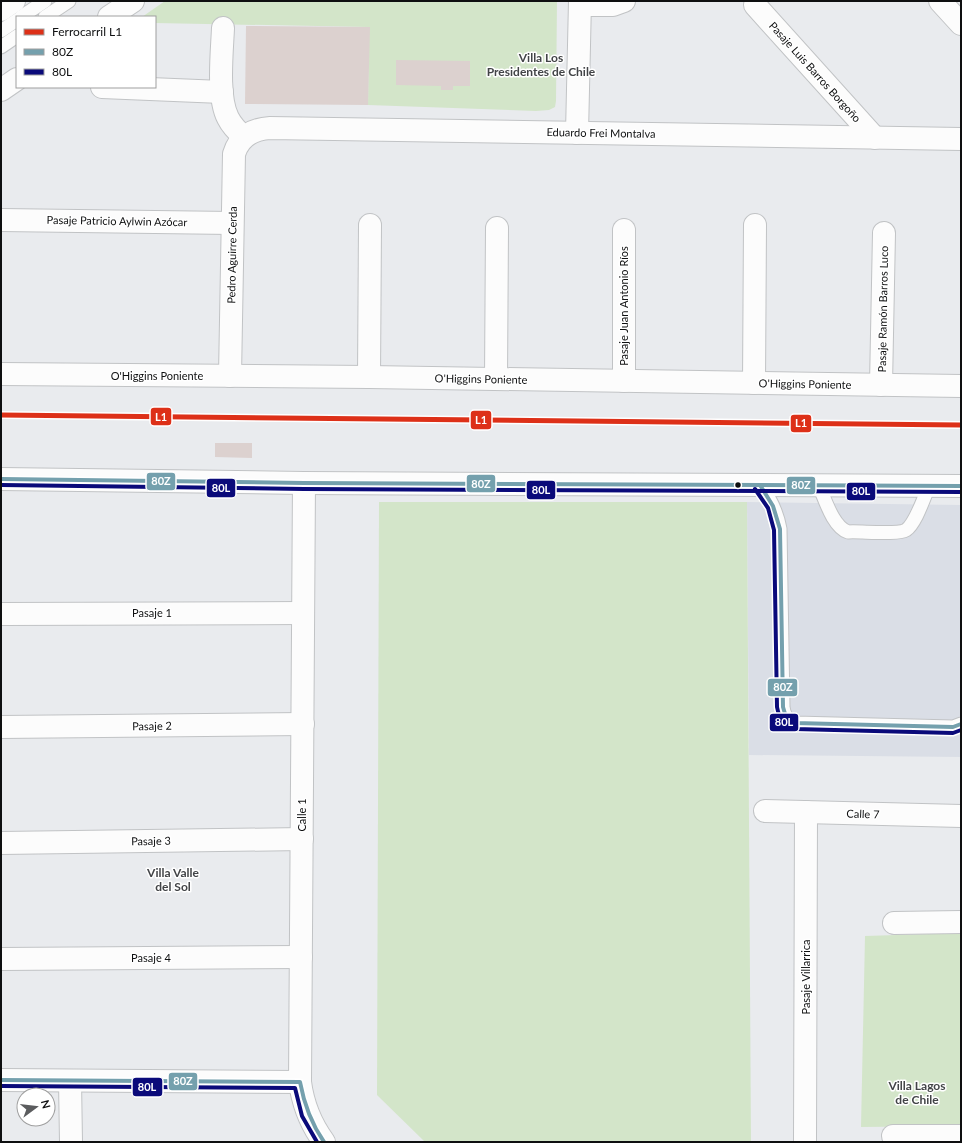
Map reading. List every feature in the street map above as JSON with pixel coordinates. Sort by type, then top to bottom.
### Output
[{"type":"street","points":[[1,10],[14,1]]},
{"type":"street","points":[[110,16],[133,1]]},
{"type":"street","points":[[577,133],[580,3],[613,5],[624,1]]},
{"type":"street","points":[[940,1],[961,24]]},
{"type":"street","name":"Pasaje Luis Barros Borgoño","points":[[755,5],[875,138]]},
{"type":"street","points":[[223,28],[223,105],[234,128],[244,137]]},
{"type":"street","points":[[1,90],[16,80]]},
{"type":"street","points":[[136,88],[222,92]]},
{"type":"street","name":"Eduardo Frei Montalva","points":[[244,137],[255,130],[270,128],[961,139]]},
{"type":"street","name":"Pedro Aguirre Cerda","points":[[230,376],[234,154],[239,142],[244,137]]},
{"type":"street","name":"Pasaje Patricio Aylwin Azócar","points":[[1,220],[232,223]]},
{"type":"street","points":[[754,384],[755,224]]},
{"type":"street","points":[[369,377],[370,225]]},
{"type":"street","points":[[496,379],[497,228]]},
{"type":"street","name":"Pasaje Juan Antonio Ríos","points":[[624,230],[624,382]]},
{"type":"street","name":"Pasaje Ramón Barros Luco","points":[[881,385],[884,233]]},
{"type":"street","name":"O'Higgins Poniente","points":[[1,374],[369,377],[961,386]]},
{"type":"street","points":[[1,479],[304,483],[961,486]]},
{"type":"street","name":"Calle 1","points":[[304,483],[300,1082],[302,1099],[308,1115],[315,1130],[324,1142]]},
{"type":"street","name":"Pasaje 1","points":[[1,614],[303,613]]},
{"type":"street","name":"Pasaje 2","points":[[1,727],[303,724]]},
{"type":"street","name":"Calle 7","points":[[765,811],[961,816]]},
{"type":"street","name":"Pasaje Villarrica","points":[[806,812],[806,1142]]},
{"type":"street","name":"Pasaje 3","points":[[1,843],[302,839]]},
{"type":"street","points":[[894,923],[961,922]]},
{"type":"street","name":"Pasaje 4","points":[[1,959],[301,957]]},
{"type":"street","points":[[1,1080],[300,1082]]},
{"type":"street","points":[[70,1081],[71,1142]]},
{"type":"street","points":[[893,1136],[961,1136]]},
{"type":"lane","points":[[22,16],[45,1]]},
{"type":"lane","points":[[47,16],[69,1]]},
{"type":"lane","points":[[1,31],[16,21]]},
{"type":"lane","points":[[1,47],[16,37]]},
{"type":"lane","points":[[760,485],[776,510],[780,529],[783,707],[787,718],[795,723],[954,727],[961,724]]},
{"type":"lane","points":[[819,486],[837,525],[848,532],[898,532],[906,530],[911,524],[929,486]]},
{"type":"shaded area","points":[[747,502],[961,505],[961,757],[749,755]]},
{"type":"green space","points":[[165,1],[557,1],[555,107],[549,110],[536,111],[368,105],[369,27],[156,23],[156,16],[143,16]]},
{"type":"green space","points":[[379,502],[747,502],[751,1142],[425,1142],[377,1095]]},
{"type":"green space","points":[[961,933],[961,1126],[861,1127],[865,936]]},
{"type":"building","points":[[246,26],[370,27],[368,105],[245,104]]},
{"type":"building","points":[[396,60],[470,61],[470,86],[453,86],[453,90],[441,90],[441,86],[396,85]]},
{"type":"building","points":[[215,443],[252,443],[252,458],[215,457]]},
{"type":"rail line","name":"L1","points":[[1,415],[961,425]]},
{"type":"transit line","name":"80Z","points":[[1,479],[304,483],[961,486]]},
{"type":"transit line","name":"80L","points":[[1,485],[304,489],[961,492]]},
{"type":"transit line","name":"80Z","points":[[760,485],[773,506],[780,529],[783,707],[786,717],[795,723],[953,727],[961,724]]},
{"type":"transit line","name":"80L","points":[[755,489],[768,508],[774,530],[777,707],[779,715],[785,724],[795,729],[953,733],[961,730]]},
{"type":"transit line","name":"80Z","points":[[1,1080],[300,1082],[309,1113],[315,1128],[324,1142]]},
{"type":"transit line","name":"80L","points":[[1,1086],[295,1088],[302,1116],[317,1142]]},
{"type":"district","name":"Villa Los Presidentes de Chile","points":[[541,65]]},
{"type":"district","name":"Villa Valle del Sol","points":[[173,880]]},
{"type":"district","name":"Villa Lagos de Chile","points":[[917,1093]]}]
